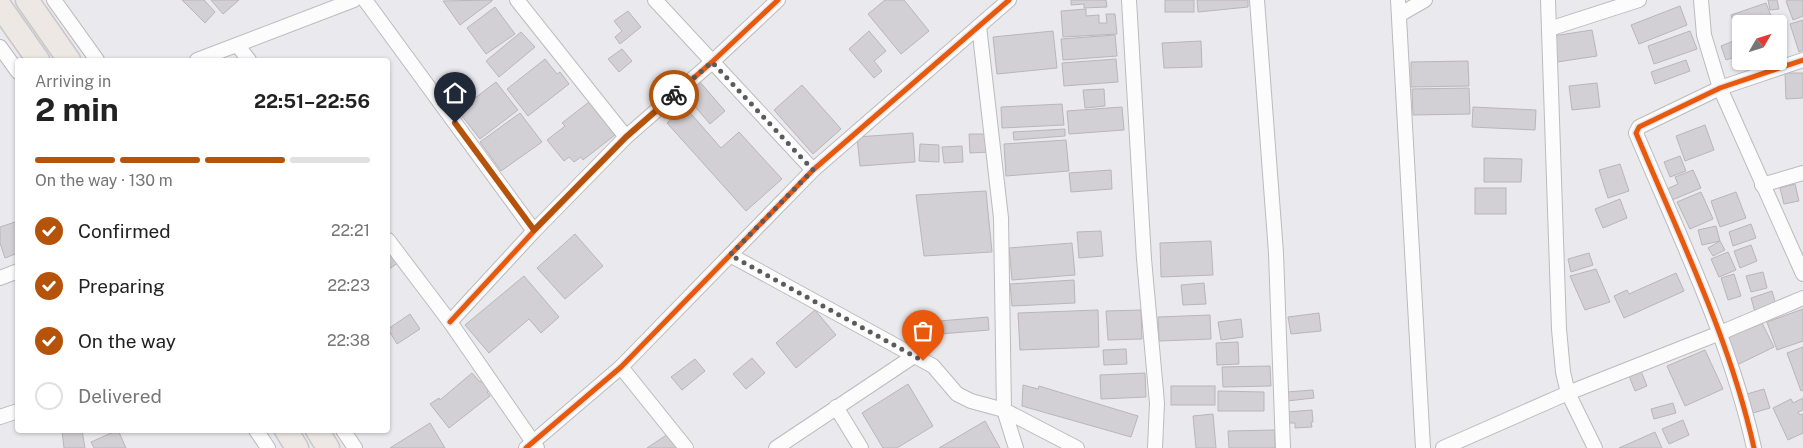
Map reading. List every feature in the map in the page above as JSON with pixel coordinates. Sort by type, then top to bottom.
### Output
[{"type":"highway","points":[[28,0],[68,58]]},
{"type":"highway","points":[[0,6],[37,58]]},
{"type":"highway","points":[[288,433],[298,448]]},
{"type":"highway","points":[[319,433],[328,448]]},
{"type":"street","points":[[54,0],[96,58]]},
{"type":"street","points":[[202,58],[354,0]]},
{"type":"street","points":[[365,0],[534,230]]},
{"type":"street","points":[[517,0],[626,137]]},
{"type":"street","points":[[656,0],[813,170]]},
{"type":"street","points":[[450,322],[534,230],[626,137],[712,62],[778,0]]},
{"type":"street","points":[[390,243],[450,322],[532,446],[621,367],[813,170],[1009,0]]},
{"type":"street","points":[[1129,0],[1144,260],[1157,403],[1155,448]]},
{"type":"street","points":[[1257,0],[1276,253],[1283,448]]},
{"type":"street","points":[[1398,0],[1423,448]]},
{"type":"street","points":[[1399,15],[1425,0]]},
{"type":"street","points":[[1548,0],[1559,329],[1563,372],[1568,393],[1595,448]]},
{"type":"street","points":[[1550,29],[1639,0]]},
{"type":"street","points":[[1701,0],[1704,35],[1720,88],[1803,274]]},
{"type":"street","points":[[978,26],[1001,218],[1004,410],[1016,448]]},
{"type":"street","points":[[237,45],[247,58]]},
{"type":"street","points":[[0,47],[15,68]]},
{"type":"street","points":[[1754,448],[1720,333],[1636,133],[1639,127],[1720,88],[1803,60]]},
{"type":"street","points":[[1762,185],[1803,173]]},
{"type":"street","points":[[730,255],[933,366],[957,394],[971,401],[1004,410],[1077,448]]},
{"type":"street","points":[[0,278],[15,272]]},
{"type":"street","points":[[1443,448],[1568,393],[1803,298]]},
{"type":"street","points":[[776,448],[914,356]]},
{"type":"street","points":[[621,367],[686,448]]},
{"type":"street","points":[[836,407],[861,448]]},
{"type":"street","points":[[0,417],[15,412]]},
{"type":"street","points":[[257,433],[264,447]]},
{"type":"street","points":[[345,433],[355,448]]},
{"type":"building","points":[[182,0],[204,0],[215,12],[205,23]]},
{"type":"building","points":[[211,0],[239,0],[223,14]]},
{"type":"building","points":[[492,0],[460,25],[443,1]]},
{"type":"building","points":[[885,0],[904,0],[929,31],[901,54],[868,14]]},
{"type":"building","points":[[1071,0],[1106,0],[1107,7],[1084,8],[1084,4],[1071,5]]},
{"type":"building","points":[[1165,0],[1194,0],[1194,12],[1165,12]]},
{"type":"building","points":[[1197,0],[1248,0],[1248,7],[1198,12]]},
{"type":"building","points":[[1768,0],[1777,0],[1779,9],[1770,10]]},
{"type":"building","points":[[1803,0],[1803,16],[1793,20],[1786,1]]},
{"type":"building","points":[[1766,3],[1771,15],[1732,15],[1732,18],[1731,15]]},
{"type":"building","points":[[1680,6],[1687,25],[1639,44],[1631,25]]},
{"type":"building","points":[[495,7],[515,34],[486,54],[467,28]]},
{"type":"building","points":[[1086,9],[1086,16],[1099,15],[1099,23],[1107,23],[1106,14],[1115,14],[1117,34],[1063,37],[1061,11]]},
{"type":"building","points":[[628,11],[641,27],[620,44],[615,37],[622,31],[614,21]]},
{"type":"building","points":[[1803,20],[1803,50],[1799,52],[1790,24]]},
{"type":"building","points":[[1592,30],[1597,56],[1557,62],[1553,36]]},
{"type":"building","points":[[869,31],[886,51],[874,61],[882,71],[874,78],[849,49]]},
{"type":"building","points":[[1053,31],[1057,68],[997,74],[993,37]]},
{"type":"building","points":[[1690,31],[1697,49],[1654,64],[1648,46]]},
{"type":"building","points":[[521,32],[535,47],[499,77],[486,61]]},
{"type":"building","points":[[1115,35],[1117,56],[1063,60],[1061,39]]},
{"type":"building","points":[[1201,41],[1202,67],[1164,68],[1162,43]]},
{"type":"building","points":[[1732,42],[1732,58],[1726,60],[1721,46]]},
{"type":"building","points":[[622,49],[632,61],[619,72],[608,59]]},
{"type":"building","points":[[545,59],[557,74],[560,72],[569,84],[528,116],[507,89]]},
{"type":"building","points":[[1116,59],[1118,82],[1064,86],[1062,63]]},
{"type":"building","points":[[1686,60],[1690,71],[1655,84],[1651,72]]},
{"type":"building","points":[[1468,61],[1469,86],[1411,87],[1411,62]]},
{"type":"building","points":[[1785,73],[1803,73],[1803,98],[1786,99]]},
{"type":"building","points":[[496,82],[518,110],[480,139],[458,111]]},
{"type":"building","points":[[700,82],[725,111],[710,124],[685,95]]},
{"type":"building","points":[[1597,83],[1600,107],[1572,110],[1569,86]]},
{"type":"building","points":[[802,85],[841,129],[813,154],[774,110]]},
{"type":"building","points":[[1469,88],[1470,114],[1413,115],[1412,89]]},
{"type":"building","points":[[1104,89],[1105,106],[1085,108],[1083,90]]},
{"type":"building","points":[[589,102],[615,135],[583,160],[581,157],[574,162],[569,157],[564,161],[547,140],[565,126],[562,123]]},
{"type":"building","points":[[1062,104],[1064,125],[1002,128],[1001,107]]},
{"type":"building","points":[[685,107],[721,148],[739,132],[782,179],[746,211],[667,123]]},
{"type":"building","points":[[1122,107],[1124,130],[1069,134],[1067,111]]},
{"type":"building","points":[[1473,107],[1536,110],[1535,130],[1472,127]]},
{"type":"building","points":[[520,113],[542,142],[501,171],[480,142]]},
{"type":"building","points":[[1705,125],[1714,150],[1685,161],[1676,136]]},
{"type":"building","points":[[1065,129],[1065,136],[1014,140],[1013,132]]},
{"type":"building","points":[[913,133],[915,162],[860,166],[857,137]]},
{"type":"building","points":[[969,134],[989,134],[990,152],[970,153]]},
{"type":"building","points":[[1066,140],[1069,171],[1006,176],[1004,144]]},
{"type":"building","points":[[920,144],[939,145],[939,162],[919,161]]},
{"type":"building","points":[[962,146],[963,162],[944,163],[942,147]]},
{"type":"building","points":[[1680,156],[1686,171],[1670,177],[1664,162]]},
{"type":"building","points":[[1484,158],[1522,159],[1521,182],[1484,182]]},
{"type":"building","points":[[1620,164],[1629,191],[1608,198],[1599,170]]},
{"type":"building","points":[[1111,170],[1112,189],[1071,192],[1069,173]]},
{"type":"building","points":[[1693,170],[1701,188],[1672,200],[1667,189],[1678,184],[1675,177]]},
{"type":"building","points":[[1795,184],[1799,201],[1784,204],[1780,188]]},
{"type":"building","points":[[1475,188],[1506,188],[1506,214],[1475,214]]},
{"type":"building","points":[[986,191],[992,252],[924,256],[916,195]]},
{"type":"building","points":[[1701,192],[1713,219],[1690,229],[1677,202]]},
{"type":"building","points":[[1736,192],[1746,218],[1720,227],[1711,201]]},
{"type":"building","points":[[1620,199],[1627,218],[1603,228],[1595,209]]},
{"type":"building","points":[[15,222],[15,254],[5,258],[0,243],[0,227]]},
{"type":"building","points":[[1751,224],[1756,238],[1733,246],[1729,232]]},
{"type":"building","points":[[1716,226],[1720,241],[1702,245],[1698,230]]},
{"type":"building","points":[[1101,231],[1103,256],[1079,258],[1077,232]]},
{"type":"building","points":[[575,234],[603,266],[565,299],[537,268]]},
{"type":"building","points":[[1211,241],[1213,275],[1161,277],[1160,243]]},
{"type":"building","points":[[1720,241],[1725,250],[1713,256],[1708,248]]},
{"type":"building","points":[[1072,243],[1075,275],[1012,280],[1009,248]]},
{"type":"building","points":[[1751,245],[1757,261],[1740,268],[1734,251]]},
{"type":"building","points":[[390,250],[399,262],[390,269]]},
{"type":"building","points":[[1728,252],[1736,270],[1719,277],[1711,259]]},
{"type":"building","points":[[1589,253],[1593,265],[1571,272],[1568,259]]},
{"type":"building","points":[[1596,269],[1610,302],[1585,310],[1570,276]]},
{"type":"building","points":[[1763,272],[1767,288],[1751,292],[1746,276]]},
{"type":"building","points":[[1676,273],[1684,291],[1624,318],[1614,296],[1627,290],[1629,294]]},
{"type":"building","points":[[1734,274],[1741,296],[1728,300],[1721,278]]},
{"type":"building","points":[[524,276],[559,317],[541,333],[529,319],[489,353],[465,325]]},
{"type":"building","points":[[1074,280],[1075,303],[1012,306],[1010,284]]},
{"type":"building","points":[[1204,283],[1206,304],[1183,305],[1181,285]]},
{"type":"building","points":[[1772,291],[1776,305],[1755,312],[1751,298]]},
{"type":"building","points":[[1803,309],[1803,341],[1777,350],[1767,322]]},
{"type":"building","points":[[815,310],[836,335],[796,368],[776,343]]},
{"type":"building","points":[[1098,310],[1099,347],[1020,350],[1018,313]]},
{"type":"building","points":[[1141,310],[1142,339],[1108,340],[1106,311]]},
{"type":"building","points":[[1319,313],[1321,331],[1291,334],[1288,317]]},
{"type":"building","points":[[410,314],[420,329],[397,344],[390,332],[390,328]]},
{"type":"building","points":[[1210,315],[1211,339],[1159,341],[1158,317]]},
{"type":"building","points":[[988,317],[989,330],[928,335],[927,322]]},
{"type":"building","points":[[1241,319],[1243,337],[1221,340],[1218,322]]},
{"type":"building","points":[[1761,321],[1774,347],[1737,365],[1724,339]]},
{"type":"building","points":[[1238,342],[1239,364],[1217,365],[1216,343]]},
{"type":"building","points":[[1803,347],[1803,390],[1801,391],[1787,353]]},
{"type":"building","points":[[1126,349],[1127,364],[1104,365],[1103,350]]},
{"type":"building","points":[[1705,350],[1723,389],[1685,406],[1667,366]]},
{"type":"building","points":[[752,358],[765,373],[746,389],[733,374]]},
{"type":"building","points":[[695,359],[705,371],[682,390],[671,377]]},
{"type":"building","points":[[1270,366],[1271,386],[1223,387],[1222,367]]},
{"type":"building","points":[[1641,371],[1647,386],[1635,391],[1629,376]]},
{"type":"building","points":[[472,373],[480,382],[484,379],[492,389],[487,392],[490,396],[449,428],[430,404],[439,398],[440,400]]},
{"type":"building","points":[[1145,373],[1146,397],[1101,399],[1100,375]]},
{"type":"building","points":[[908,384],[933,426],[897,448],[883,448],[862,413]]},
{"type":"building","points":[[1023,385],[1038,389],[1039,386],[1138,416],[1131,437],[1022,406]]},
{"type":"building","points":[[1171,386],[1215,386],[1215,405],[1171,405]]},
{"type":"building","points":[[1764,389],[1770,408],[1753,413],[1747,394]]},
{"type":"building","points":[[1313,390],[1314,398],[1287,401],[1287,392]]},
{"type":"building","points":[[1218,391],[1264,392],[1264,411],[1218,411]]},
{"type":"building","points":[[1803,398],[1803,410],[1798,412],[1800,415],[1803,414],[1803,433],[1788,440],[1773,408],[1791,399],[1793,403]]},
{"type":"building","points":[[1673,403],[1676,413],[1654,419],[1651,409]]},
{"type":"building","points":[[1312,410],[1312,427],[1295,428],[1295,423],[1288,423],[1287,412]]},
{"type":"building","points":[[1213,414],[1216,448],[1196,448],[1193,416]]},
{"type":"building","points":[[1683,420],[1689,435],[1669,444],[1662,429]]},
{"type":"building","points":[[985,421],[1000,448],[939,448]]},
{"type":"building","points":[[430,423],[445,448],[390,448]]},
{"type":"building","points":[[1275,430],[1275,448],[1229,448],[1228,431]]},
{"type":"building","points":[[1655,432],[1662,448],[1619,448]]},
{"type":"building","points":[[62,433],[82,433],[85,448],[64,448]]},
{"type":"building","points":[[111,433],[119,433],[126,448],[94,448],[91,442]]},
{"type":"building","points":[[668,434],[677,448],[647,448]]},
{"type":"cycle path","points":[[450,322],[534,231],[626,137],[712,62],[778,0]]},
{"type":"cycle path","points":[[526,448],[621,367],[813,170],[1009,0]]},
{"type":"cycle path","points":[[1754,448],[1744,407],[1717,328],[1686,249],[1636,133],[1639,127],[1720,88],[1803,60]]},
{"type":"way so far","points":[[674,95],[712,62],[813,170],[730,255],[923,361]]},
{"type":"route","points":[[455,123],[534,230],[626,137],[674,95]]}]
